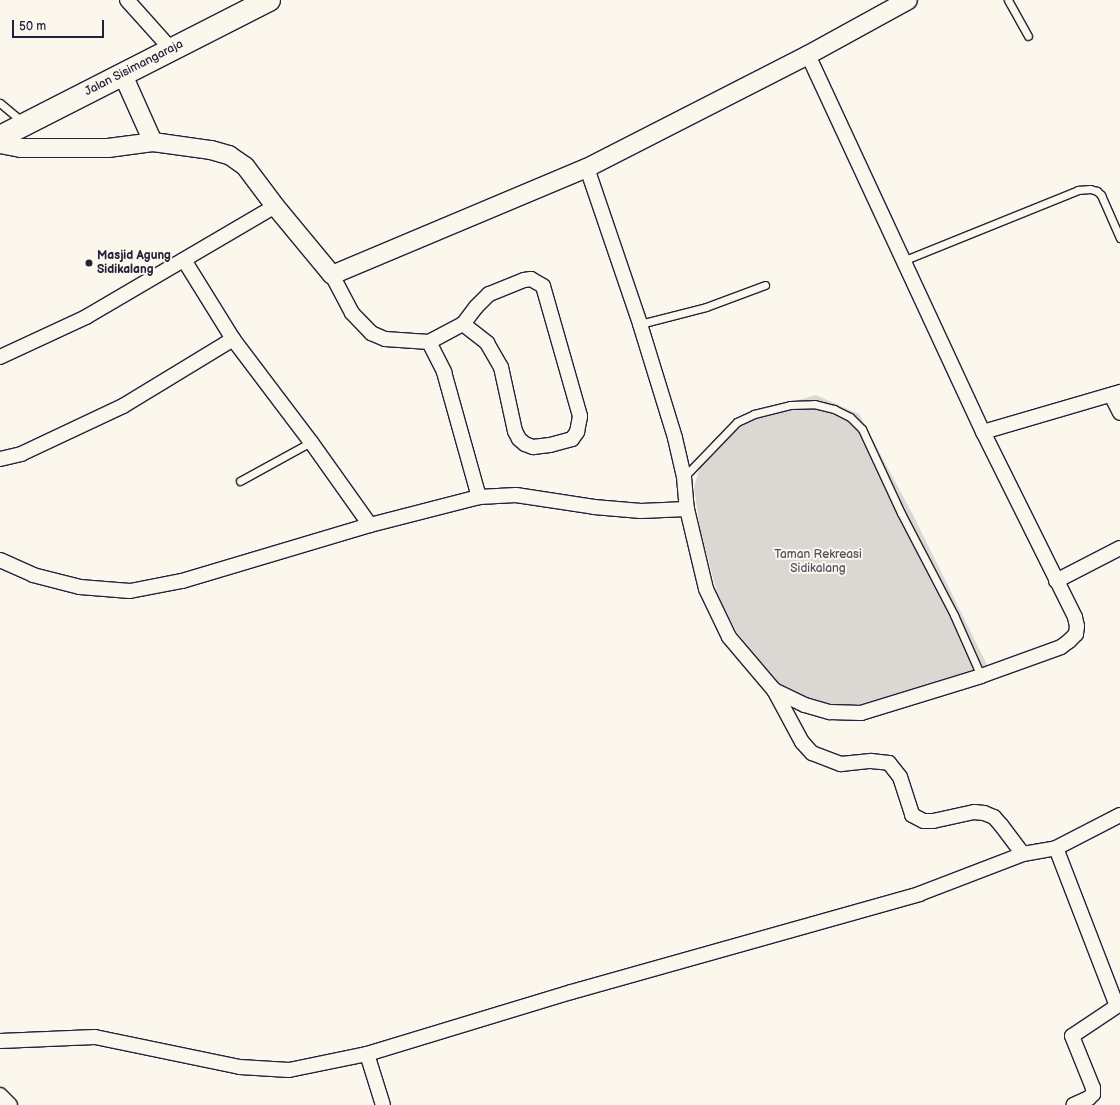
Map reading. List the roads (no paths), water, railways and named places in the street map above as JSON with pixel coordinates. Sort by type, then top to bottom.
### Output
[{"type":"highway","name":"Jalan Sisimangaraja","points":[[0,137],[269,0]]},
{"type":"street","points":[[127,0],[171,49]]},
{"type":"street","points":[[332,276],[587,168],[808,55],[908,0]]},
{"type":"street","points":[[774,690],[805,705],[830,712],[861,713],[981,676],[1061,647],[1070,641],[1076,634],[1077,626],[1075,617],[983,432],[905,260],[808,55]]},
{"type":"street","points":[[123,75],[153,142]]},
{"type":"street","points":[[0,144],[21,148],[108,148],[153,142],[212,150],[229,155],[245,166],[274,206],[332,276],[352,313],[371,333],[384,339],[429,342],[463,324],[476,306],[489,294],[531,278],[543,286],[580,416],[577,432],[572,438],[550,445],[533,447],[525,444],[519,439],[515,431],[501,367],[486,343],[463,324]]},
{"type":"street","points":[[587,168],[640,324],[675,438],[684,477],[687,509],[706,589],[729,637],[774,690],[802,742],[812,753],[841,764],[871,761],[889,763],[900,777],[912,815],[924,821],[933,821],[974,812],[984,813],[994,817],[1001,824],[1023,854]]},
{"type":"street","points":[[0,357],[86,317],[274,206]]},
{"type":"street","points":[[184,260],[233,339],[311,442],[370,525]]},
{"type":"street","points":[[0,459],[21,454],[123,406],[233,339]]},
{"type":"street","points":[[429,342],[444,372],[479,497]]},
{"type":"street","points":[[983,432],[1116,394],[1120,413]]},
{"type":"street","points":[[0,560],[33,575],[80,587],[130,591],[182,581],[370,525],[479,497],[516,495],[594,507],[641,511],[687,509]]},
{"type":"street","points":[[1056,580],[1120,548]]},
{"type":"street","points":[[0,1041],[95,1037],[240,1068],[289,1070],[367,1054],[572,992],[919,894],[1023,854],[1056,848],[1120,815]]},
{"type":"street","points":[[1056,848],[1118,1006],[1072,1036],[1093,1088],[1093,1094],[1073,1105]]},
{"type":"street","points":[[367,1054],[383,1105]]},
{"type":"street","points":[[0,1095],[10,1105]]},
{"type":"lane","points":[[1008,0],[1028,36]]},
{"type":"lane","points":[[0,103],[26,124]]},
{"type":"lane","points":[[905,260],[1078,190],[1090,189],[1097,191],[1101,195],[1120,238]]},
{"type":"lane","points":[[640,324],[706,308],[766,285]]},
{"type":"lane","points":[[684,477],[737,422],[754,414],[790,406],[814,404],[834,409],[850,417],[862,429],[901,514],[954,615],[981,676]]},
{"type":"lane","points":[[240,481],[311,442]]},
{"type":"place","name":"Masjid Agung Sidikalang","points":[[89,263]]},
{"type":"park label","name":"Taman Rekreasi Sidikalang","points":[[818,562]]}]
